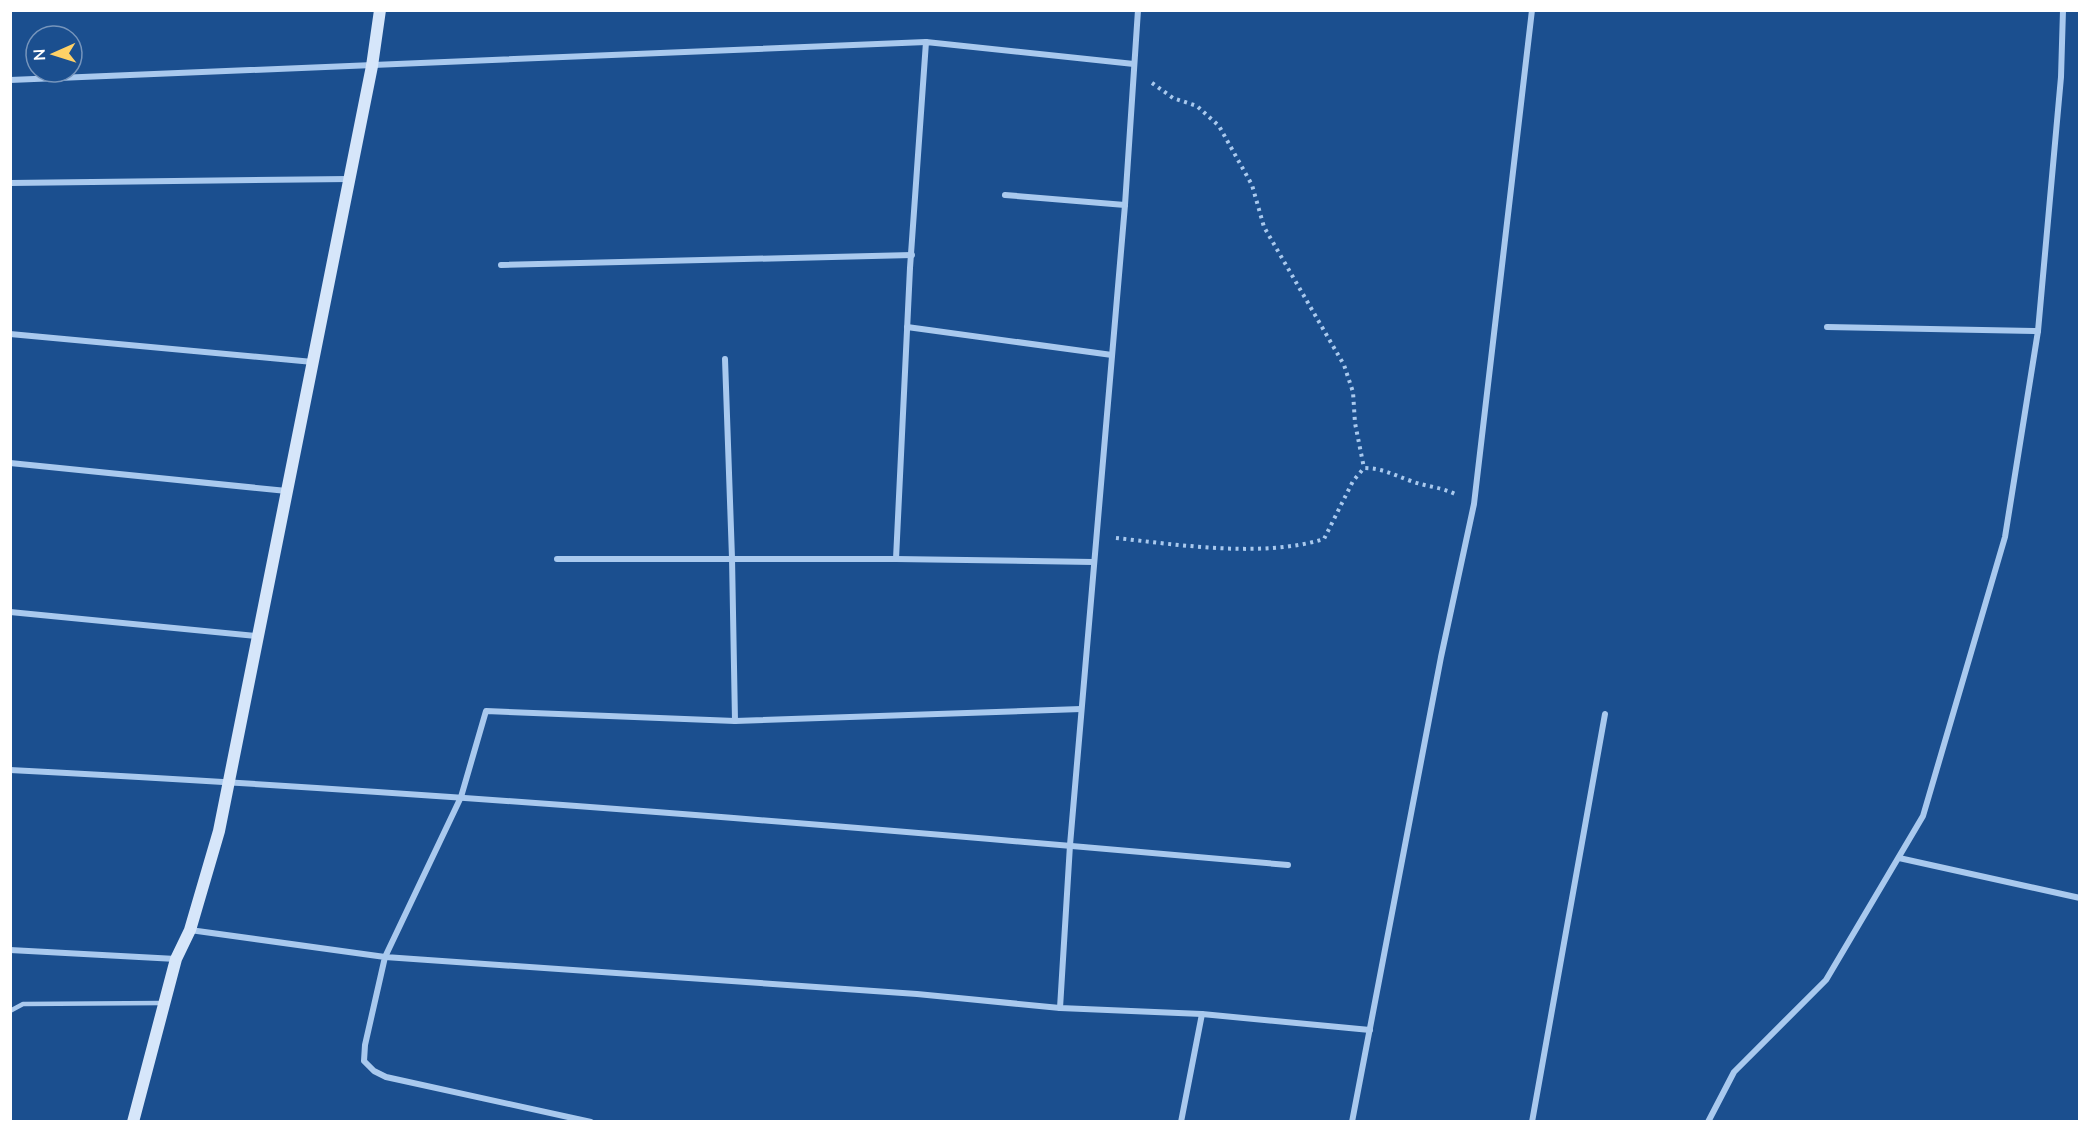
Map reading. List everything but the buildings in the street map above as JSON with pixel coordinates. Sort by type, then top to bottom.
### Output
[{"type":"street","points":[[133,1122],[176,959],[190,930],[219,831],[372,66],[380,10]]},
{"type":"street","points":[[1060,1008],[1070,845],[1125,205],[1138,10]]},
{"type":"street","points":[[1352,1122],[1441,657],[1474,504],[1532,10]]},
{"type":"street","points":[[1708,1122],[1734,1072],[1826,980],[1923,816],[2006,537],[2038,331],[2061,77],[2062,10]]},
{"type":"street","points":[[896,559],[907,327],[926,42]]},
{"type":"street","points":[[10,80],[926,42],[1134,64]]},
{"type":"street","points":[[10,183],[349,179]]},
{"type":"street","points":[[1005,195],[1125,205]]},
{"type":"street","points":[[501,266],[912,255]]},
{"type":"street","points":[[907,327],[1112,355]]},
{"type":"street","points":[[1827,327],[2038,331]]},
{"type":"street","points":[[10,334],[313,362]]},
{"type":"street","points":[[725,359],[735,721]]},
{"type":"street","points":[[10,463],[287,491]]},
{"type":"street","points":[[557,559],[732,558],[1093,562]]},
{"type":"street","points":[[10,612],[257,636]]},
{"type":"street","points":[[591,1122],[386,1077],[374,1071],[364,1061],[365,1045],[385,957],[461,797],[486,711],[735,721],[1081,709]]},
{"type":"street","points":[[1532,1122],[1605,714]]},
{"type":"street","points":[[10,770],[461,797],[1288,864]]},
{"type":"street","points":[[1899,858],[2079,898]]},
{"type":"street","points":[[190,930],[385,957],[905,993],[1060,1008],[1202,1014],[1370,1030]]},
{"type":"street","points":[[10,950],[176,959]]},
{"type":"street","points":[[1181,1122],[1202,1014]]},
{"type":"lane","points":[[10,1011],[23,1004],[164,1004]]},
{"type":"path","points":[[1134,64],[1153,84],[1173,99],[1197,106],[1219,126],[1252,185],[1264,227],[1344,365],[1353,392],[1355,423],[1364,468]]},
{"type":"path","points":[[1096,536],[1198,547],[1300,546],[1324,538],[1353,481],[1364,468],[1377,468],[1411,481],[1446,489],[1474,504]]}]
